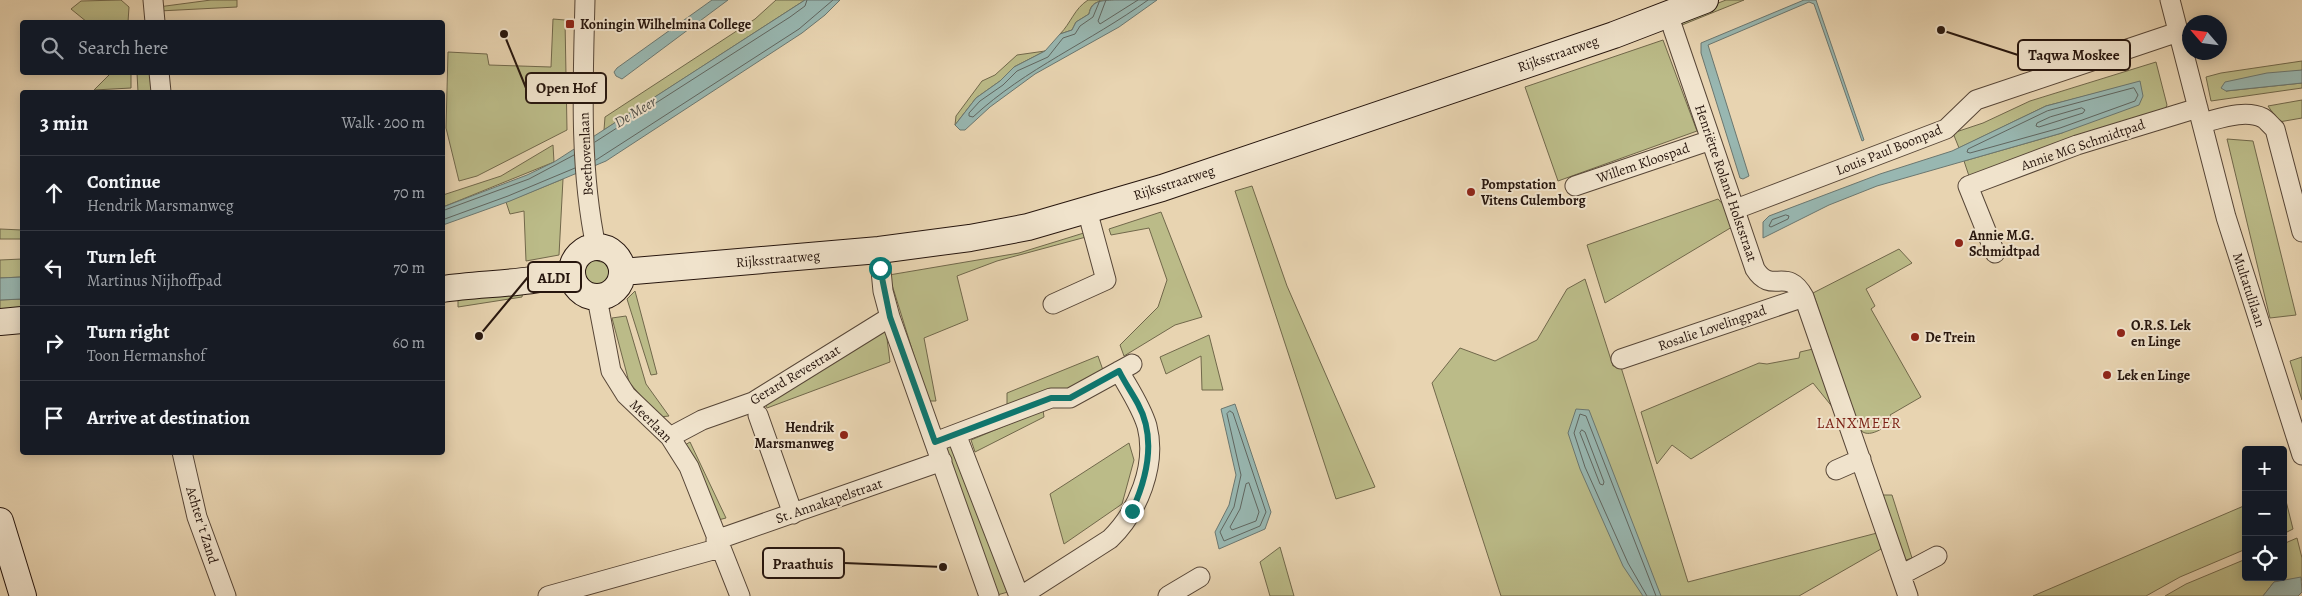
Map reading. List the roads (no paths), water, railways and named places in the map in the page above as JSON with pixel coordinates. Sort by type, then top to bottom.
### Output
[{"type":"street","points":[[153,0],[155,20]]},
{"type":"street","name":"Beethovenlaan","points":[[584,0],[584,135],[586,177],[596,247]]},
{"type":"street","name":"Rijksstraatweg","points":[[622,272],[879,250],[970,238],[1028,227],[1171,185],[1614,35],[1705,0]]},
{"type":"street","name":"Multatulilaan","points":[[2170,0],[2226,217],[2302,455]]},
{"type":"street","name":"Henriëtte Roland Holststraat","points":[[1668,14],[1755,269],[1759,276],[1769,282],[1788,280],[1794,283],[1804,297],[1908,596]]},
{"type":"street","name":"Louis Paul Boonpad","points":[[1736,209],[1946,129],[1976,100],[2178,32]]},
{"type":"street","points":[[159,75],[160,90]]},
{"type":"street","points":[[2200,115],[2228,117],[2250,115],[2262,118],[2275,129],[2302,232]]},
{"type":"street","name":"Annie MG Schmidtpad","points":[[1994,253],[1968,186],[2085,142],[2200,115]]},
{"type":"street","name":"Willem Kloospad","points":[[1575,186],[1711,140]]},
{"type":"street","points":[[1053,304],[1106,280],[1087,210]]},
{"type":"street","points":[[596,247],[606,249],[615,255],[622,272],[619,284],[610,294],[597,298],[584,294],[575,285],[572,272],[575,260],[583,251],[596,247]]},
{"type":"street","points":[[879,250],[883,291],[890,317],[989,596]]},
{"type":"street","points":[[445,290],[488,283],[548,279],[572,272]]},
{"type":"street","name":"Rosalie Lovelingpad","points":[[1621,359],[1804,297]]},
{"type":"street","name":"Meerlaan","points":[[597,298],[611,371],[626,395],[670,437],[689,467],[740,596]]},
{"type":"street","name":"Gerard Revestraat","points":[[670,437],[702,420],[753,402],[890,317]]},
{"type":"street","points":[[0,322],[20,320]]},
{"type":"street","points":[[935,442],[956,434],[1051,398],[1070,398],[1126,367],[1147,428],[1146,477],[1136,502],[1122,528],[1110,539],[1020,596],[956,434]]},
{"type":"street","points":[[758,415],[793,514]]},
{"type":"street","name":"Achter 't Zand","points":[[183,455],[197,517],[226,596]]},
{"type":"street","points":[[1836,470],[1861,459]]},
{"type":"street","name":"St. Annakapelstraat","points":[[548,596],[718,544],[793,514],[942,461]]},
{"type":"street","points":[[0,521],[23,596]]},
{"type":"street","points":[[1901,576],[1937,556]]},
{"type":"street","points":[[1168,596],[1196,585]]},
{"type":"water","points":[[712,0],[728,0],[622,79],[616,76],[614,72],[617,68]]},
{"type":"water","name":"De Meer","points":[[805,0],[840,0],[802,33],[606,161],[510,201],[445,224],[445,206],[527,175],[554,162]]},
{"type":"water","points":[[1157,0],[1119,27],[1035,74],[990,107],[965,130],[960,130],[955,125],[976,98],[1000,81],[1014,67],[1045,51],[1060,34],[1072,30],[1076,22],[1089,14],[1092,6],[1101,1]]},
{"type":"water","points":[[1804,0],[1816,0],[1864,140],[1862,141],[1814,4],[1809,2],[1708,45],[1749,176],[1743,179],[1740,178],[1701,53],[1701,43]]},
{"type":"water","points":[[2302,70],[2302,83],[2226,91],[2221,88],[2225,82],[2267,73]]},
{"type":"water","points":[[2140,81],[2143,96],[2139,105],[2062,133],[1877,186],[1829,205],[1763,238],[1763,222],[1769,216],[1880,174],[1952,151],[2046,106]]},
{"type":"water","points":[[20,277],[20,299],[0,300],[0,278]]},
{"type":"water","points":[[1235,404],[1271,512],[1265,529],[1219,549],[1215,532],[1229,505],[1236,475],[1221,409]]},
{"type":"water","points":[[1576,409],[1589,410],[1661,596],[1643,596],[1623,566],[1580,469],[1568,433]]},
{"type":"water","points":[[2301,577],[2302,592],[2298,596],[2263,596],[2274,582]]},
{"type":"place","name":"Koningin Wilhelmina College","points":[[570,24]]},
{"type":"place","name":"Taqwa Moskee","points":[[1941,30]]},
{"type":"place","name":"Open Hof","points":[[504,34]]},
{"type":"place","name":"Pompstation Vitens Culemborg","points":[[1471,192]]},
{"type":"place","name":"Annie M.G. Schmidtpad","points":[[1959,243]]},
{"type":"place","name":"O.R.S. Lek en Linge","points":[[2121,333]]},
{"type":"place","name":"ALDI","points":[[479,336]]},
{"type":"place","name":"De Trein","points":[[1915,337]]},
{"type":"place","name":"Lek en Linge","points":[[2107,375]]},
{"type":"place","name":"Hendrik Marsmanweg","points":[[844,435]]},
{"type":"place","name":"Praathuis","points":[[943,567]]},
{"type":"district","name":"LANXMEER","points":[[1859,423]]}]
